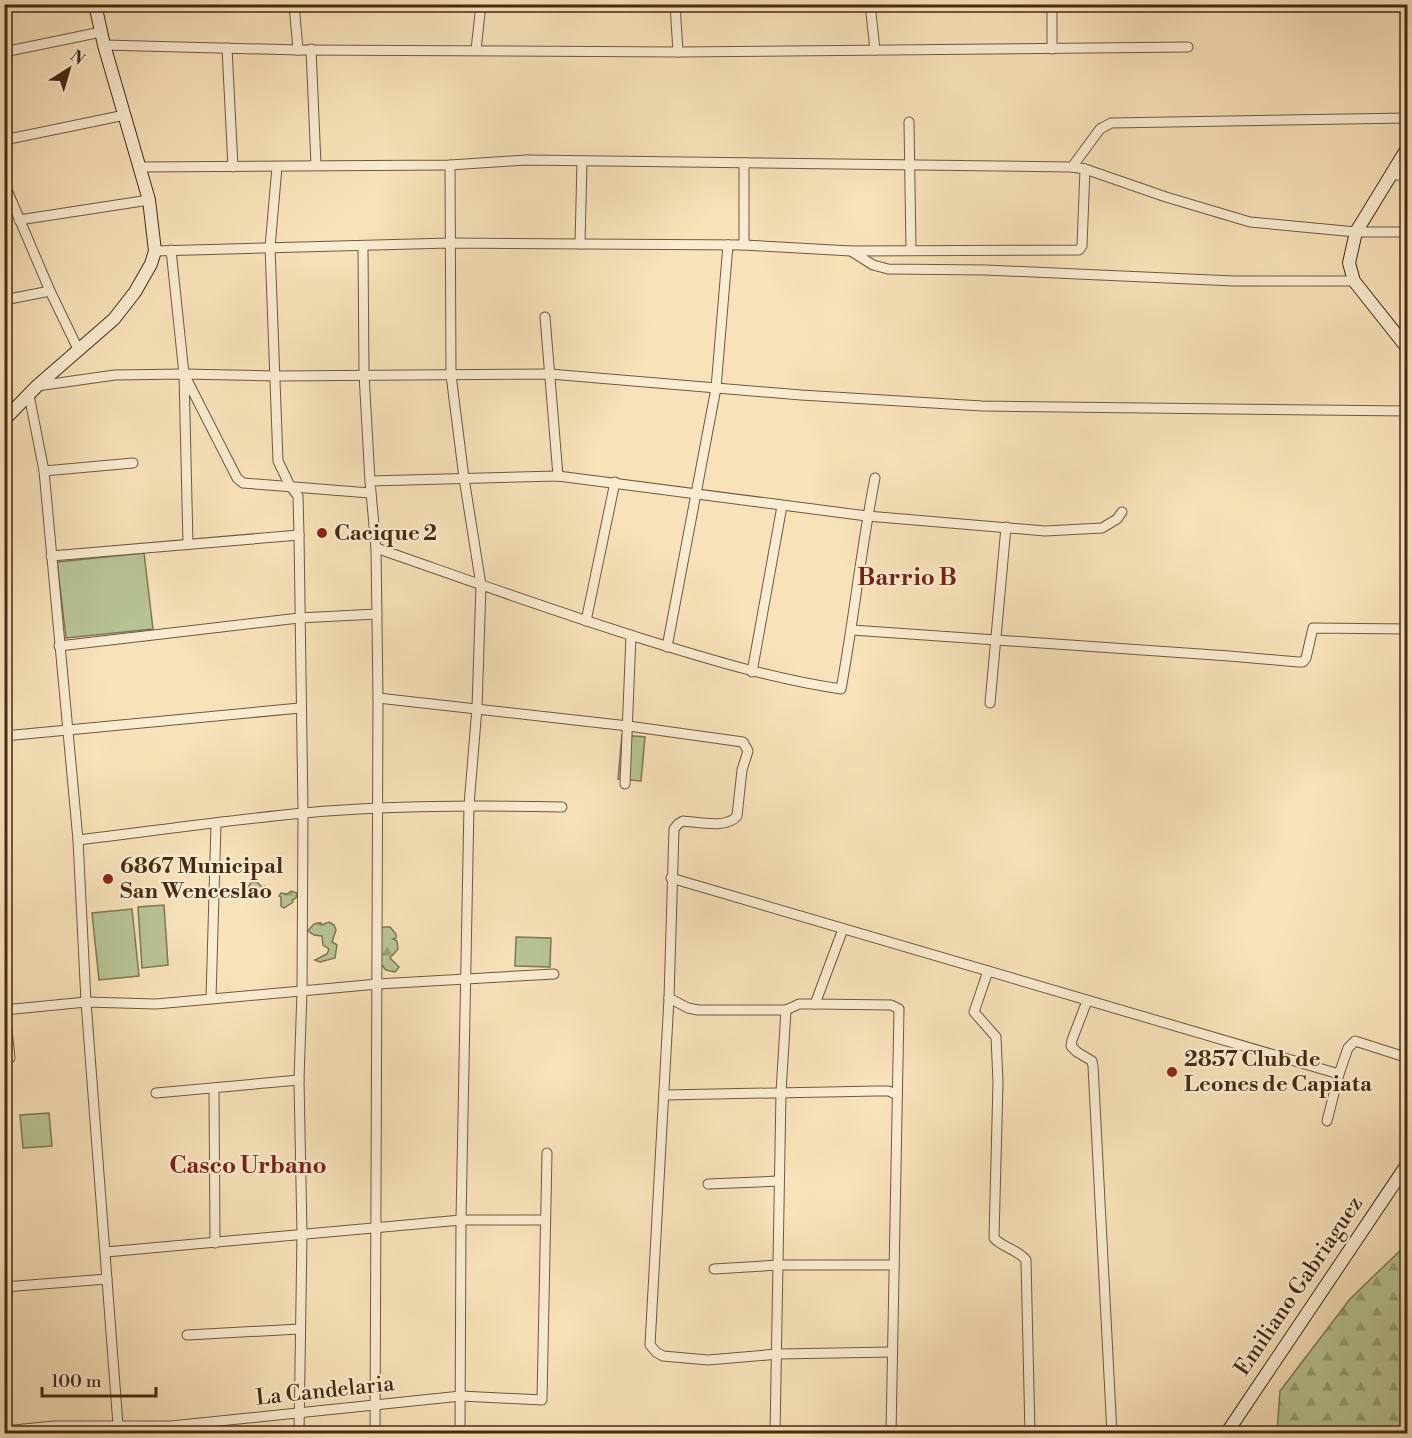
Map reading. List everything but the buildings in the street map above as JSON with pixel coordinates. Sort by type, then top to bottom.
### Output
[{"type":"main road","points":[[4,420],[33,390],[114,319],[135,292],[155,252],[149,200],[104,45],[95,4]]},
{"type":"main road","points":[[1407,147],[1356,232],[1349,263],[1354,281],[1407,349]]},
{"type":"main road","name":"Emiliano Gabriaguez","points":[[1226,1434],[1407,1163]]},
{"type":"street","points":[[294,4],[298,50]]},
{"type":"street","points":[[476,50],[481,4]]},
{"type":"street","points":[[675,4],[678,52]]},
{"type":"street","points":[[870,4],[875,50]]},
{"type":"street","points":[[1052,4],[1052,49]]},
{"type":"street","points":[[4,52],[101,32]]},
{"type":"street","points":[[104,45],[298,50],[678,52],[1188,47]]},
{"type":"street","points":[[227,48],[233,167]]},
{"type":"street","points":[[311,49],[316,165]]},
{"type":"street","points":[[4,140],[125,115]]},
{"type":"street","points":[[1072,167],[1100,129],[1111,123],[1237,123],[1407,118]]},
{"type":"street","points":[[909,122],[911,250]]},
{"type":"street","points":[[140,167],[450,165],[526,160],[1072,167],[1250,222],[1356,232],[1407,232]]},
{"type":"street","points":[[580,244],[582,161]]},
{"type":"street","points":[[744,163],[744,245]]},
{"type":"street","points":[[450,165],[451,375],[481,585],[477,708],[469,805],[461,1220],[460,1434]]},
{"type":"street","points":[[277,167],[270,247],[279,461],[290,486],[298,496],[299,535],[303,813],[299,1080],[302,1234],[299,1434]]},
{"type":"street","points":[[155,252],[450,243],[744,245],[851,251],[1079,250],[1082,246],[1084,169]]},
{"type":"street","points":[[1390,175],[1407,176]]},
{"type":"street","points":[[4,183],[50,291],[79,351]]},
{"type":"street","points":[[19,220],[149,200]]},
{"type":"street","points":[[668,647],[716,388],[728,245]]},
{"type":"street","points":[[363,247],[364,374],[370,493],[376,548],[378,698],[375,1434]]},
{"type":"street","points":[[171,250],[184,374],[188,544]]},
{"type":"street","points":[[851,251],[873,265],[888,269],[986,270],[1234,281],[1354,281]]},
{"type":"street","points":[[4,300],[50,291]]},
{"type":"street","points":[[545,317],[558,476]]},
{"type":"street","points":[[184,374],[237,478],[243,483],[370,493]]},
{"type":"street","points":[[118,1425],[86,1002],[78,840],[44,471],[33,390],[115,375],[550,374],[982,406],[1407,411]]},
{"type":"street","points":[[44,471],[133,463]]},
{"type":"street","points":[[370,481],[558,476],[867,516],[1045,531],[1092,530],[1110,525],[1122,512]]},
{"type":"street","points":[[376,548],[668,647],[752,672],[841,689],[852,630],[867,516],[875,478]]},
{"type":"street","points":[[586,621],[615,482]]},
{"type":"street","points":[[752,672],[782,506]]},
{"type":"street","points":[[990,703],[994,639],[1006,527]]},
{"type":"street","points":[[51,556],[299,535]]},
{"type":"street","points":[[59,646],[299,618],[377,614]]},
{"type":"street","points":[[852,630],[1303,662],[1313,628],[1407,629]]},
{"type":"street","points":[[625,784],[631,635]]},
{"type":"street","points":[[378,698],[740,740],[748,752],[742,770],[737,816],[727,823],[683,821],[674,829],[669,999],[650,1345],[663,1356],[708,1360],[778,1354],[892,1352]]},
{"type":"street","points":[[4,736],[300,708]]},
{"type":"street","points":[[78,840],[303,813],[469,805],[562,807]]},
{"type":"street","points":[[211,998],[216,824]]},
{"type":"street","points":[[671,878],[1339,1074]]},
{"type":"street","points":[[815,1004],[843,929]]},
{"type":"street","points":[[988,971],[975,1012],[996,1036],[998,1082],[994,1238],[1000,1245],[1022,1255],[1026,1260],[1030,1434]]},
{"type":"street","points":[[10,1058],[5,1010],[86,1002],[156,1004],[378,984],[554,974]]},
{"type":"street","points":[[669,999],[688,1008],[699,1010],[786,1010],[799,1004],[891,1005],[899,1010],[891,1434]]},
{"type":"street","points":[[1087,1001],[1071,1046],[1092,1061],[1093,1065],[1112,1434]]},
{"type":"street","points":[[775,1434],[781,1092],[786,1010]]},
{"type":"street","points":[[1328,1121],[1339,1074],[1351,1043],[1355,1041],[1407,1058]]},
{"type":"street","points":[[156,1093],[299,1080]]},
{"type":"street","points":[[214,1088],[215,1243]]},
{"type":"street","points":[[664,1095],[877,1091],[889,1091],[897,1095]]},
{"type":"street","points":[[106,1252],[461,1220],[545,1220],[548,1153]]},
{"type":"street","points":[[708,1184],[779,1181]]},
{"type":"street","name":"La Candelaria","points":[[4,1431],[54,1426],[171,1426],[461,1396],[542,1400],[545,1220]]},
{"type":"street","points":[[714,1269],[779,1265],[894,1265]]},
{"type":"street","points":[[4,1287],[107,1279]]},
{"type":"street","points":[[187,1335],[300,1329]]},
{"type":"green space","points":[[144,553],[153,629],[66,638],[57,562]]},
{"type":"green space","points":[[622,735],[645,737],[641,781],[618,779]]},
{"type":"green space","points":[[251,882],[265,886],[272,893],[265,897],[260,891],[249,894],[247,890]]},
{"type":"green space","points":[[291,891],[297,893],[296,898],[284,908],[281,906],[279,896],[281,893],[287,894]]},
{"type":"green space","points":[[164,905],[168,965],[142,968],[138,907]]},
{"type":"green space","points":[[132,909],[139,976],[99,980],[92,913]]},
{"type":"green space","points":[[329,922],[336,930],[332,942],[337,945],[335,958],[320,962],[315,960],[327,954],[329,949],[323,945],[322,936],[308,931],[315,924],[321,923],[321,925]]},
{"type":"green space","points":[[390,927],[396,934],[396,938],[393,939],[397,941],[398,949],[390,958],[399,967],[395,972],[386,970],[380,963],[382,950],[380,928]]},
{"type":"green space","points":[[516,937],[551,938],[550,967],[515,966]]},
{"type":"green space","points":[[49,1113],[52,1146],[23,1148],[20,1115]]},
{"type":"green space","points":[[1407,1244],[1407,1433],[1277,1433],[1280,1391],[1350,1299]]},
{"type":"place","name":"Cacique 2","points":[[322,533]]},
{"type":"place","name":"6867 Municipal San Wenceslao","points":[[108,879]]},
{"type":"place","name":"2857 Club de Leones de Capiata","points":[[1172,1072]]},
{"type":"district","name":"Barrio B","points":[[907,578]]},
{"type":"district","name":"Casco Urbano","points":[[248,1166]]}]
